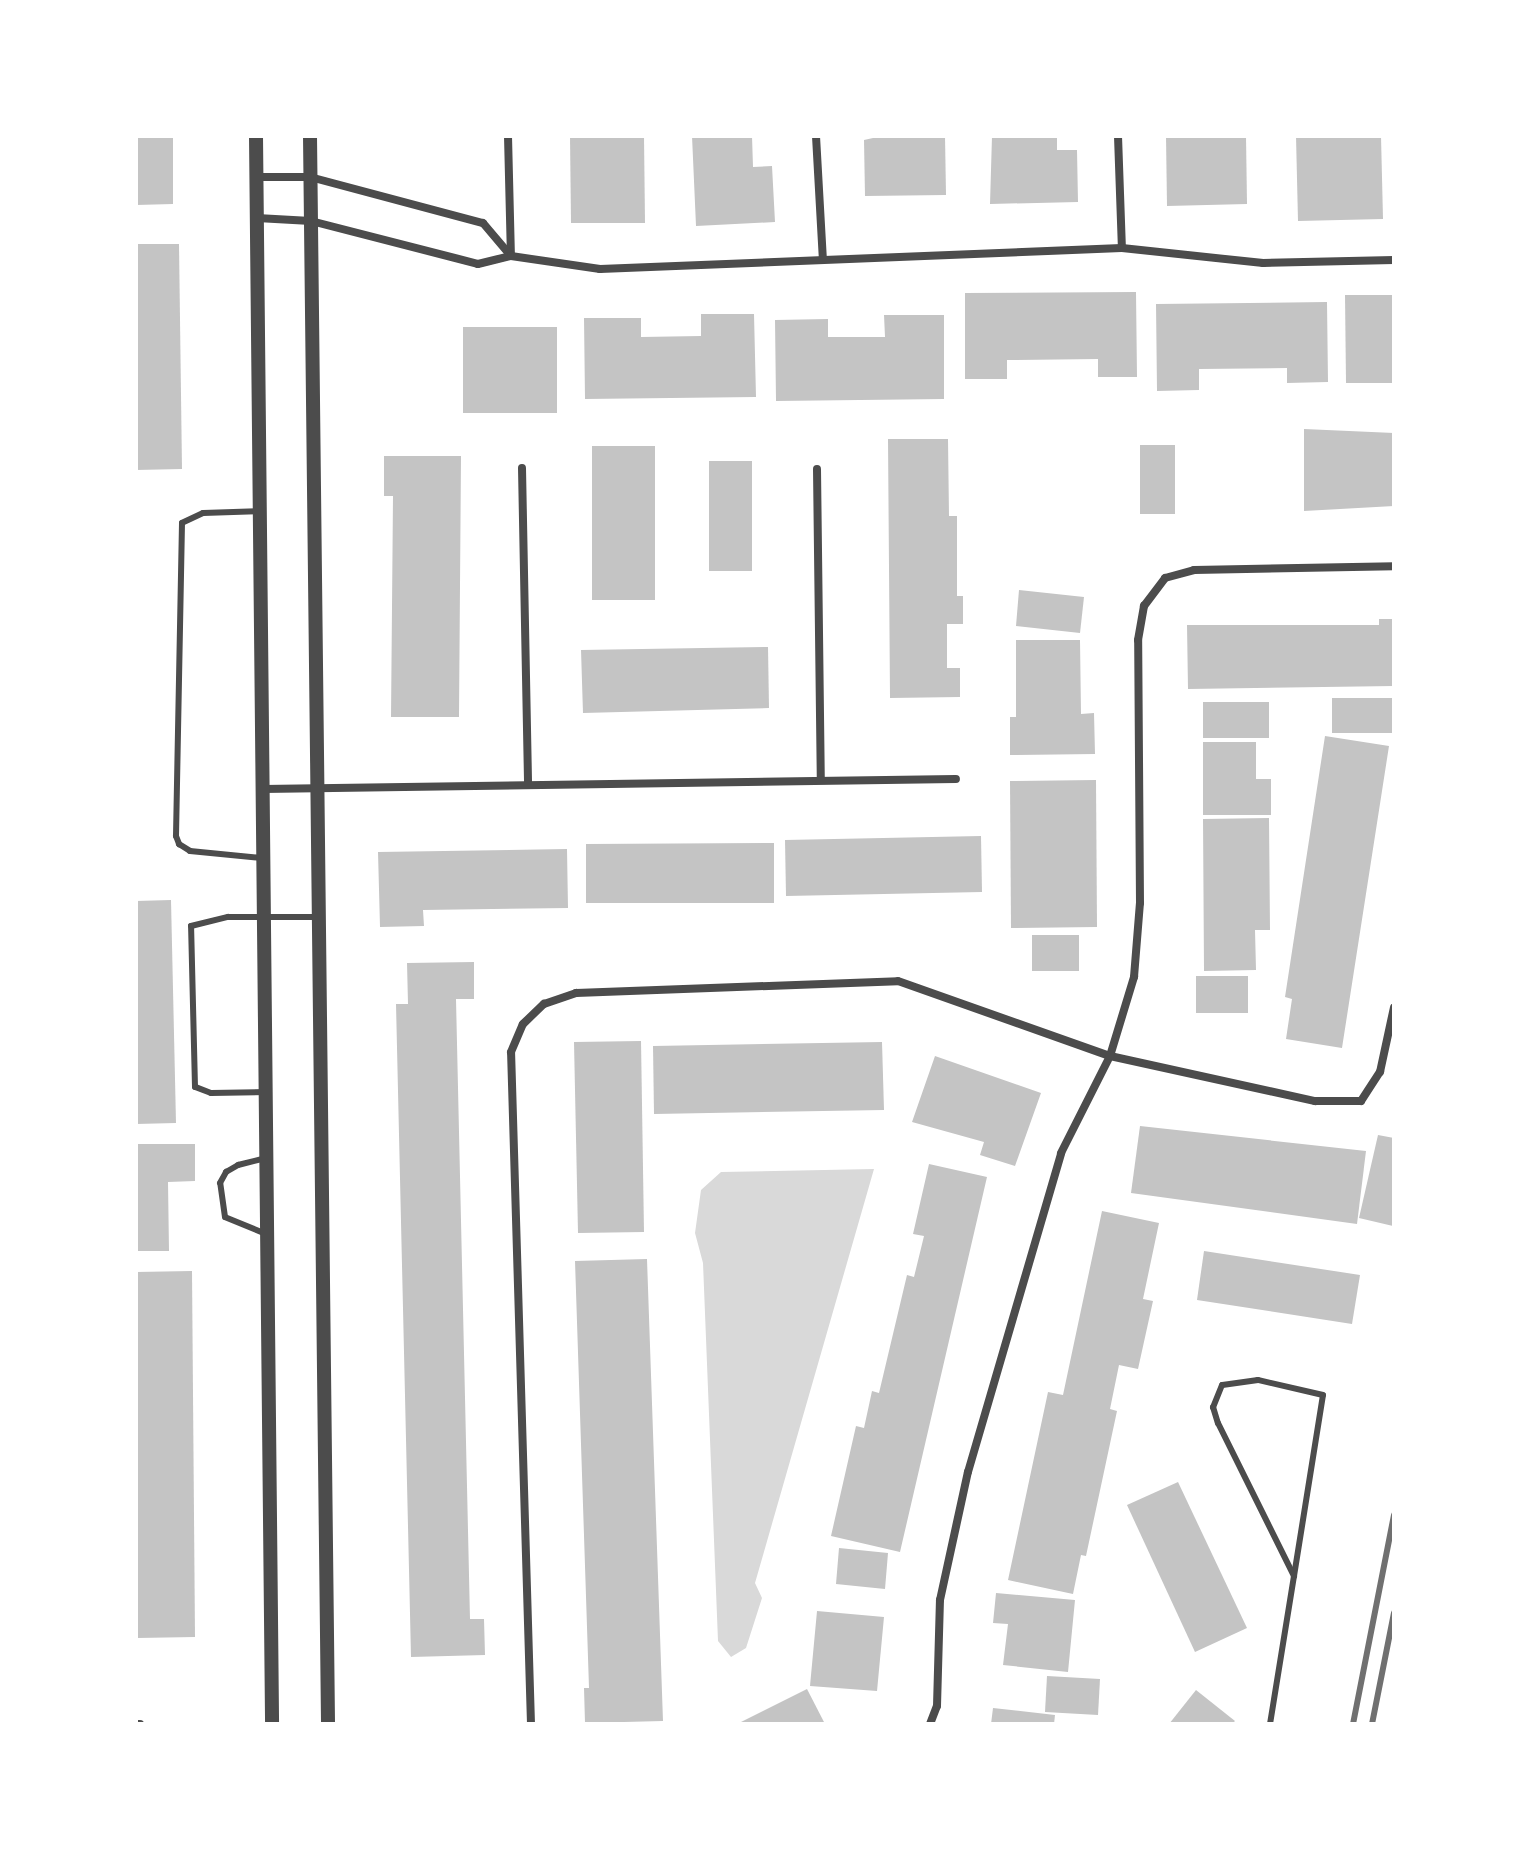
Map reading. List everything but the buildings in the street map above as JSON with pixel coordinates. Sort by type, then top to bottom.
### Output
[{"type":"street","points":[[256,136],[272,1724]]},
{"type":"street","points":[[310,136],[328,1724]]},
{"type":"street","points":[[508,136],[511,256]]},
{"type":"street","points":[[816,136],[823,260]]},
{"type":"street","points":[[1118,136],[1122,248]]},
{"type":"street","points":[[257,177],[310,177],[483,223],[511,256]]},
{"type":"street","points":[[257,218],[311,221],[478,264],[511,256],[600,269],[1122,248],[1263,263],[1394,260]]},
{"type":"street","points":[[522,468],[528,784]]},
{"type":"street","points":[[817,469],[821,780]]},
{"type":"street","points":[[930,1724],[937,1706],[940,1600],[968,1472],[1061,1153],[1110,1056],[1134,977],[1140,903],[1138,640],[1144,606],[1165,578],[1194,570],[1394,566]]},
{"type":"street","points":[[263,789],[956,779]]},
{"type":"street","points":[[531,1724],[511,1052],[523,1024],[544,1004],[576,993],[898,981],[1110,1056],[1315,1101],[1361,1101],[1380,1072],[1394,1007]]},
{"type":"lane","points":[[260,511],[203,513],[182,523],[176,836],[179,844],[190,851],[264,858]]},
{"type":"lane","points":[[266,1092],[211,1093],[195,1087],[191,1068],[191,926],[228,917],[318,917]]},
{"type":"lane","points":[[267,1158],[238,1165],[220,1183],[225,1217],[268,1234]]},
{"type":"lane","points":[[1270,1724],[1294,1576],[1323,1395],[1258,1380],[1222,1385],[1213,1407],[1218,1423],[1294,1576]]},
{"type":"shaded area","points":[[874,1169],[755,1583],[762,1598],[746,1648],[731,1657],[718,1641],[703,1263],[695,1233],[701,1190],[721,1172]]},
{"type":"railway","points":[[1353,1724],[1394,1515]]},
{"type":"railway","points":[[1372,1724],[1394,1613]]}]
